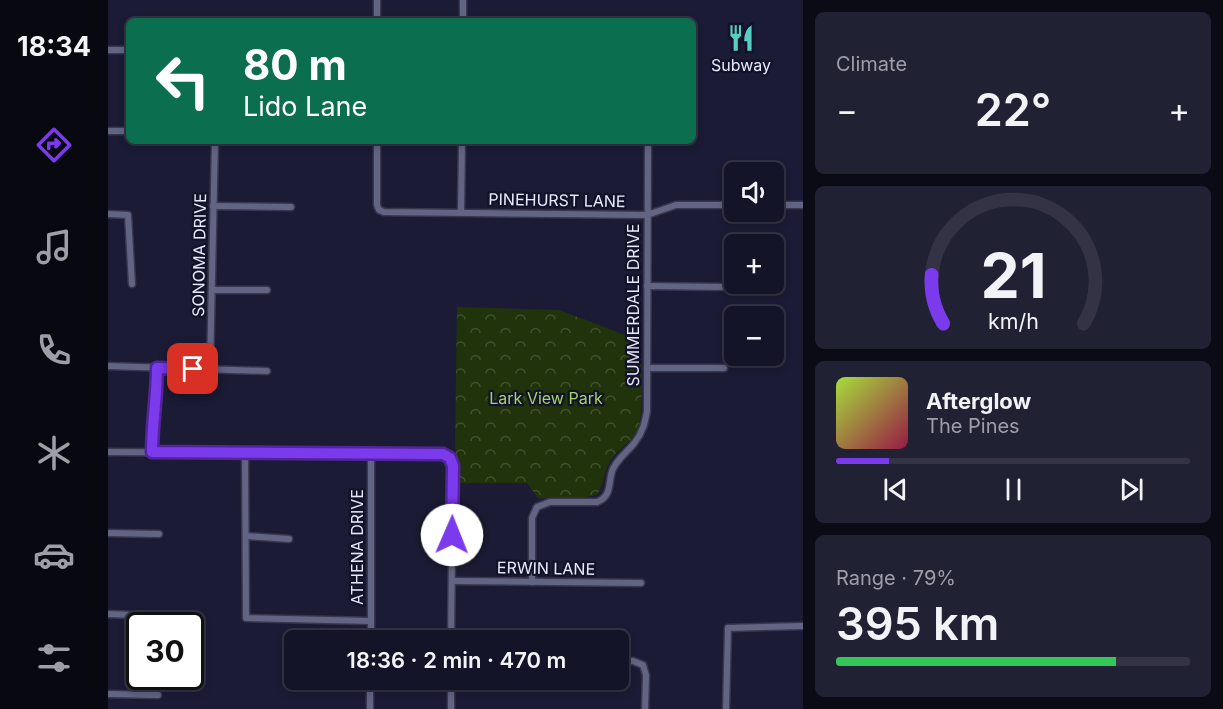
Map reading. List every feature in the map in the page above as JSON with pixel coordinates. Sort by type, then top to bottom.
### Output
[{"type":"street","points":[[377,0],[377,18]]},
{"type":"street","points":[[463,0],[463,18]]},
{"type":"street","points":[[108,50],[126,50]]},
{"type":"street","points":[[108,130],[126,131]]},
{"type":"street","name":"SONOMA DRIVE","points":[[210,369],[215,144]]},
{"type":"street","name":"PINEHURST LANE","points":[[376,144],[376,205],[384,212],[647,215],[676,205],[724,205]]},
{"type":"street","points":[[461,212],[462,144]]},
{"type":"street","name":"SUMMERDALE DRIVE","points":[[531,582],[532,518],[537,507],[550,502],[603,500],[608,494],[614,467],[641,433],[647,411],[648,144]]},
{"type":"street","points":[[784,205],[803,205]]},
{"type":"street","points":[[213,206],[291,207]]},
{"type":"street","points":[[108,214],[128,214],[132,284]]},
{"type":"street","points":[[647,286],[724,287]]},
{"type":"street","points":[[212,290],[267,290]]},
{"type":"street","points":[[108,366],[267,371]]},
{"type":"street","points":[[152,452],[152,428],[157,401],[157,368]]},
{"type":"street","points":[[647,368],[724,368]]},
{"type":"street","points":[[108,452],[438,454],[450,458],[453,466],[451,630]]},
{"type":"street","points":[[245,453],[246,618],[371,621]]},
{"type":"street","name":"ATHENA DRIVE","points":[[371,453],[371,630]]},
{"type":"street","points":[[108,533],[159,534]]},
{"type":"street","points":[[246,536],[289,539]]},
{"type":"street","name":"ERWIN LANE","points":[[452,580],[640,583]]},
{"type":"street","points":[[108,614],[126,615]]},
{"type":"street","points":[[726,709],[728,628],[803,626]]},
{"type":"street","points":[[629,661],[643,665],[646,675],[645,709]]},
{"type":"street","points":[[370,690],[370,709]]},
{"type":"street","points":[[451,690],[451,709]]},
{"type":"street","points":[[108,694],[158,695]]},
{"type":"green space","name":"Lark View Park","points":[[457,307],[559,310],[641,341],[642,399],[638,429],[610,461],[597,495],[575,499],[538,498],[527,483],[458,483],[455,444]]},
{"type":"place","name":"Subway","points":[[741,38]]},
{"type":"route","points":[[193,369],[157,368],[157,401],[152,428],[152,452],[443,454],[450,458],[453,466],[452,535]]}]
